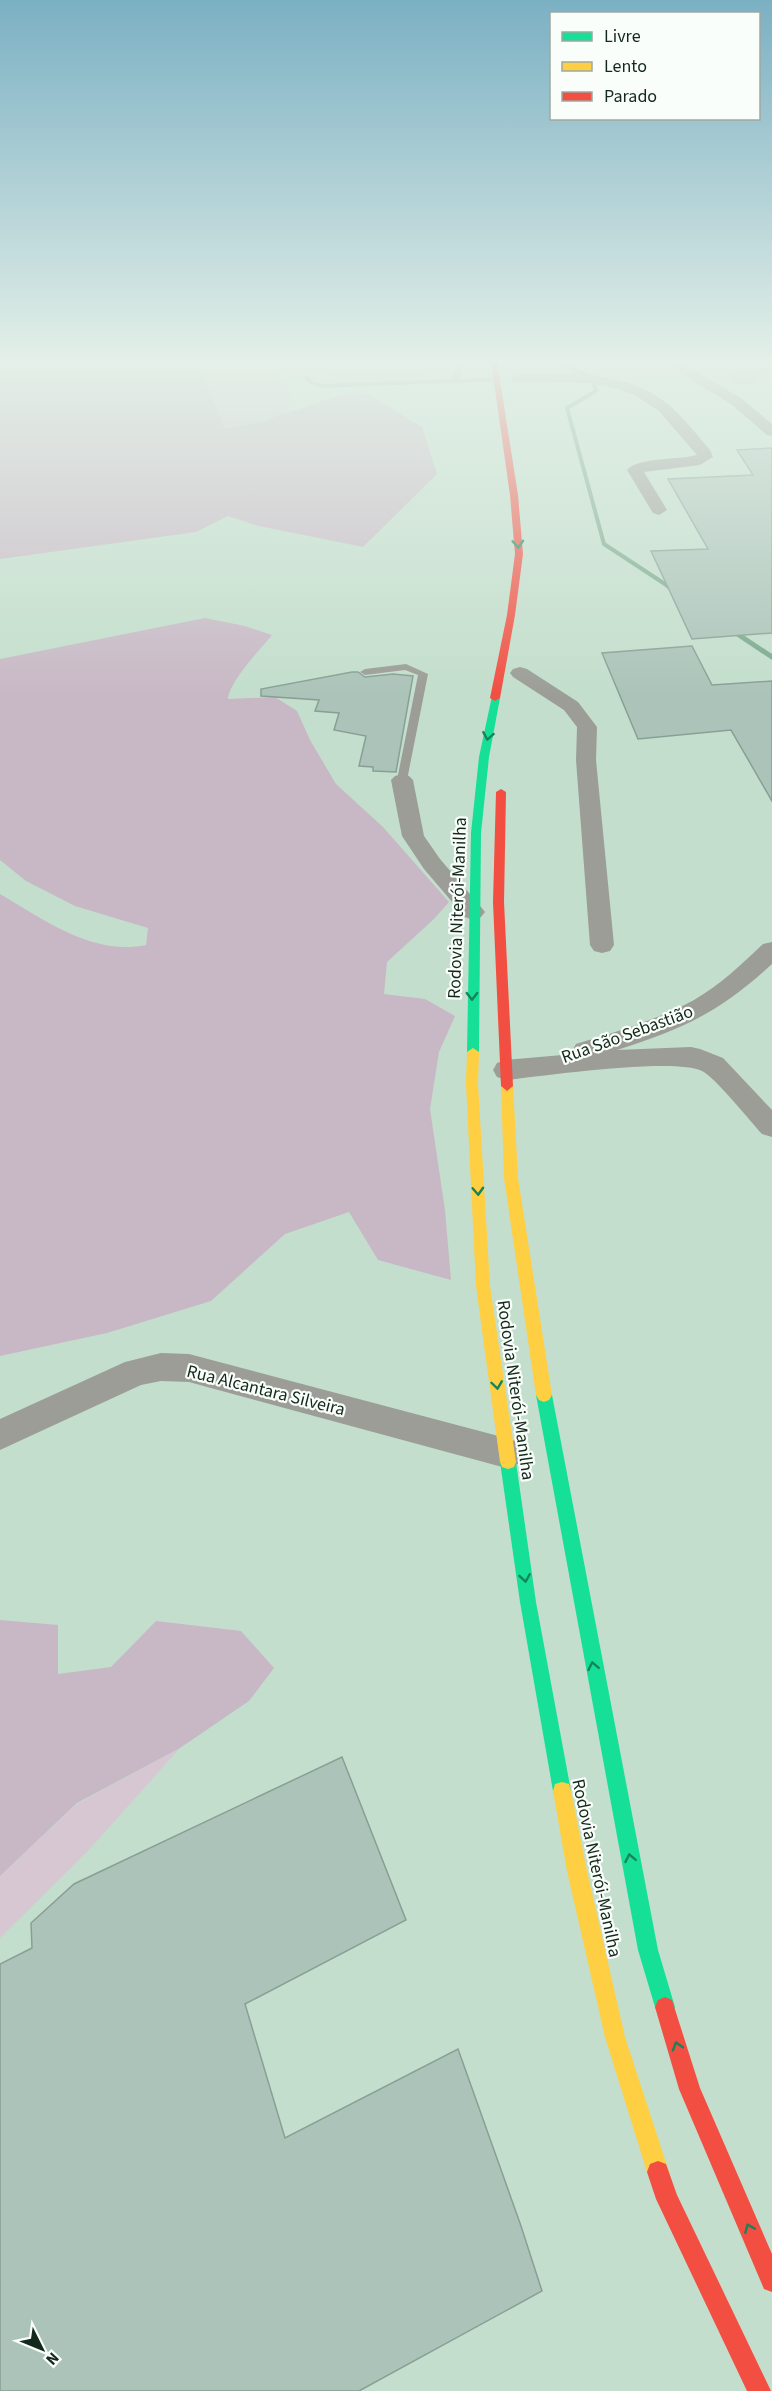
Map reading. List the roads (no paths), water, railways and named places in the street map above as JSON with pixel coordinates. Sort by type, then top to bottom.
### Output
[{"type":"highway","name":"Rodovia Niterói-Manilha","points":[[510,473],[519,554],[511,615],[484,757],[476,832],[472,1084],[483,1274],[506,1453],[528,1602],[577,1871],[615,2037],[667,2199],[759,2391]]},
{"type":"highway","name":"Rodovia Niterói-Manilha","points":[[502,779],[498,827],[511,1178],[547,1419],[648,1950],[690,2089],[772,2281]]},
{"type":"street","points":[[636,473],[659,510]]},
{"type":"street","points":[[520,676],[572,706],[587,727],[586,760],[602,945]]},
{"type":"street","points":[[402,780],[412,836],[432,864],[473,912]]},
{"type":"street","name":"Rua São Sebastião","points":[[535,1068],[641,1032],[704,1005],[733,985],[772,950]]},
{"type":"street","points":[[506,1070],[635,1058],[691,1056],[714,1065],[769,1120]]},
{"type":"street","name":"Rua Alcantara Silveira","points":[[0,1435],[136,1372],[161,1367],[189,1368],[506,1453]]},
{"type":"lane","points":[[365,672],[406,667],[423,675],[402,780]]},
{"type":"waterway","points":[[585,473],[604,544],[671,588]]},
{"type":"waterway","points":[[733,631],[772,657]]}]
